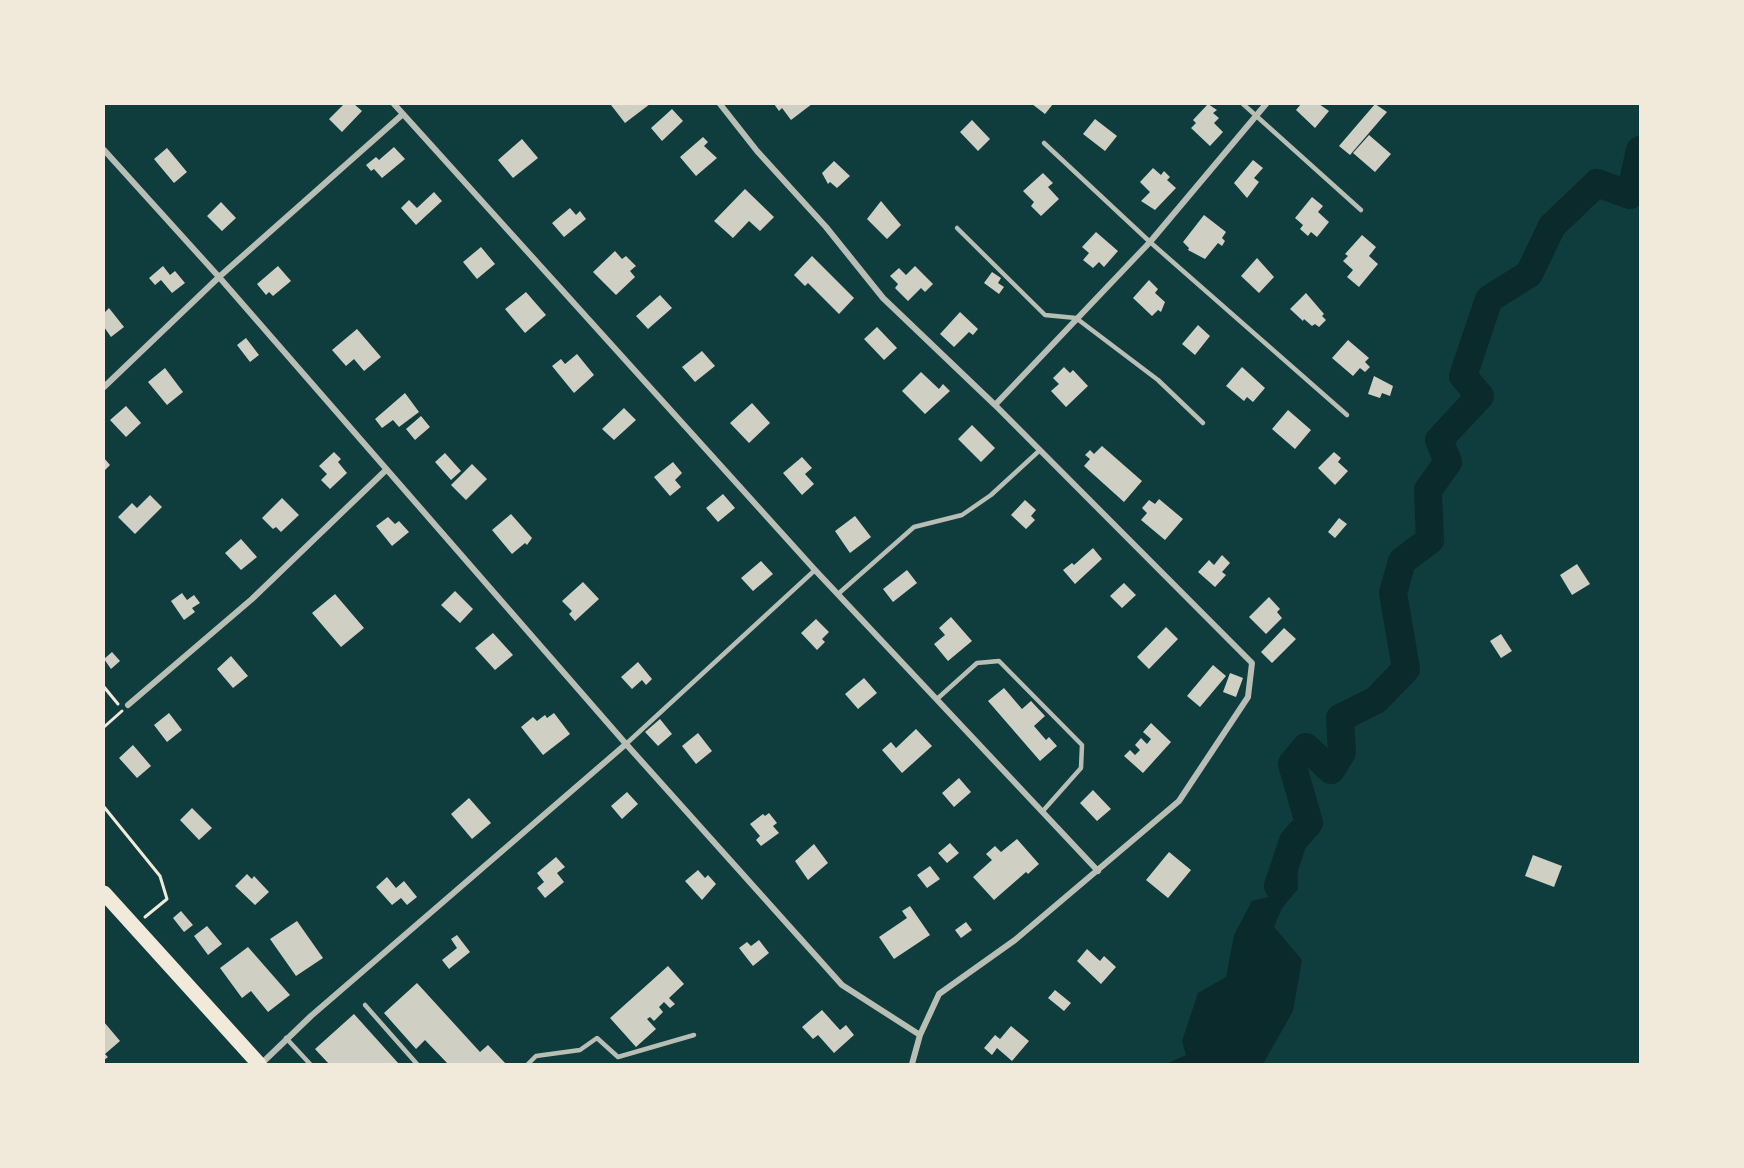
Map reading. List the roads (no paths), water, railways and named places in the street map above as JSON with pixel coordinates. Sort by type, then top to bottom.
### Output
[{"type":"main road","points":[[104,893],[260,1065]]},
{"type":"street","points":[[394,104],[815,570],[1098,871]]},
{"type":"street","points":[[720,104],[757,152],[826,227],[882,298],[995,405],[1252,663],[1248,697],[1179,801],[1015,940],[939,994],[920,1035],[912,1065]]},
{"type":"street","points":[[995,405],[1150,242],[1266,104]]},
{"type":"street","points":[[104,387],[219,277],[403,114]]},
{"type":"street","points":[[104,150],[219,277],[626,744],[842,986],[920,1035]]},
{"type":"street","points":[[125,708],[252,599],[386,470]]},
{"type":"street","points":[[260,1065],[286,1038],[626,744]]},
{"type":"lane","points":[[1243,104],[1361,210]]},
{"type":"lane","points":[[1044,143],[1150,242],[1347,415]]},
{"type":"lane","points":[[957,228],[1045,315],[1076,318],[1158,380],[1203,423]]},
{"type":"lane","points":[[838,594],[914,527],[962,515],[991,495],[1040,450]]},
{"type":"lane","points":[[626,744],[815,570]]},
{"type":"lane","points":[[937,699],[977,663],[999,661],[1082,745],[1081,768],[1042,812]]},
{"type":"lane","points":[[365,1005],[417,1065]]},
{"type":"lane","points":[[528,1065],[536,1056],[579,1050],[597,1038],[618,1057],[694,1035]]},
{"type":"lane","points":[[286,1038],[310,1065]]},
{"type":"water","points":[[1284,848],[1297,853],[1298,889],[1282,908],[1274,927],[1302,960],[1293,1011],[1263,1064],[1166,1064],[1186,1055],[1182,1041],[1198,993],[1226,977],[1234,935],[1252,901],[1268,897]]},
{"type":"waterway","points":[[1278,886],[1293,841],[1309,823],[1292,764],[1306,747],[1331,770],[1342,752],[1340,718],[1376,700],[1406,669],[1393,593],[1402,561],[1430,540],[1428,490],[1448,462],[1439,440],[1480,396],[1463,376],[1489,299],[1529,274],[1552,226],[1597,183],[1630,195],[1640,150]]}]
